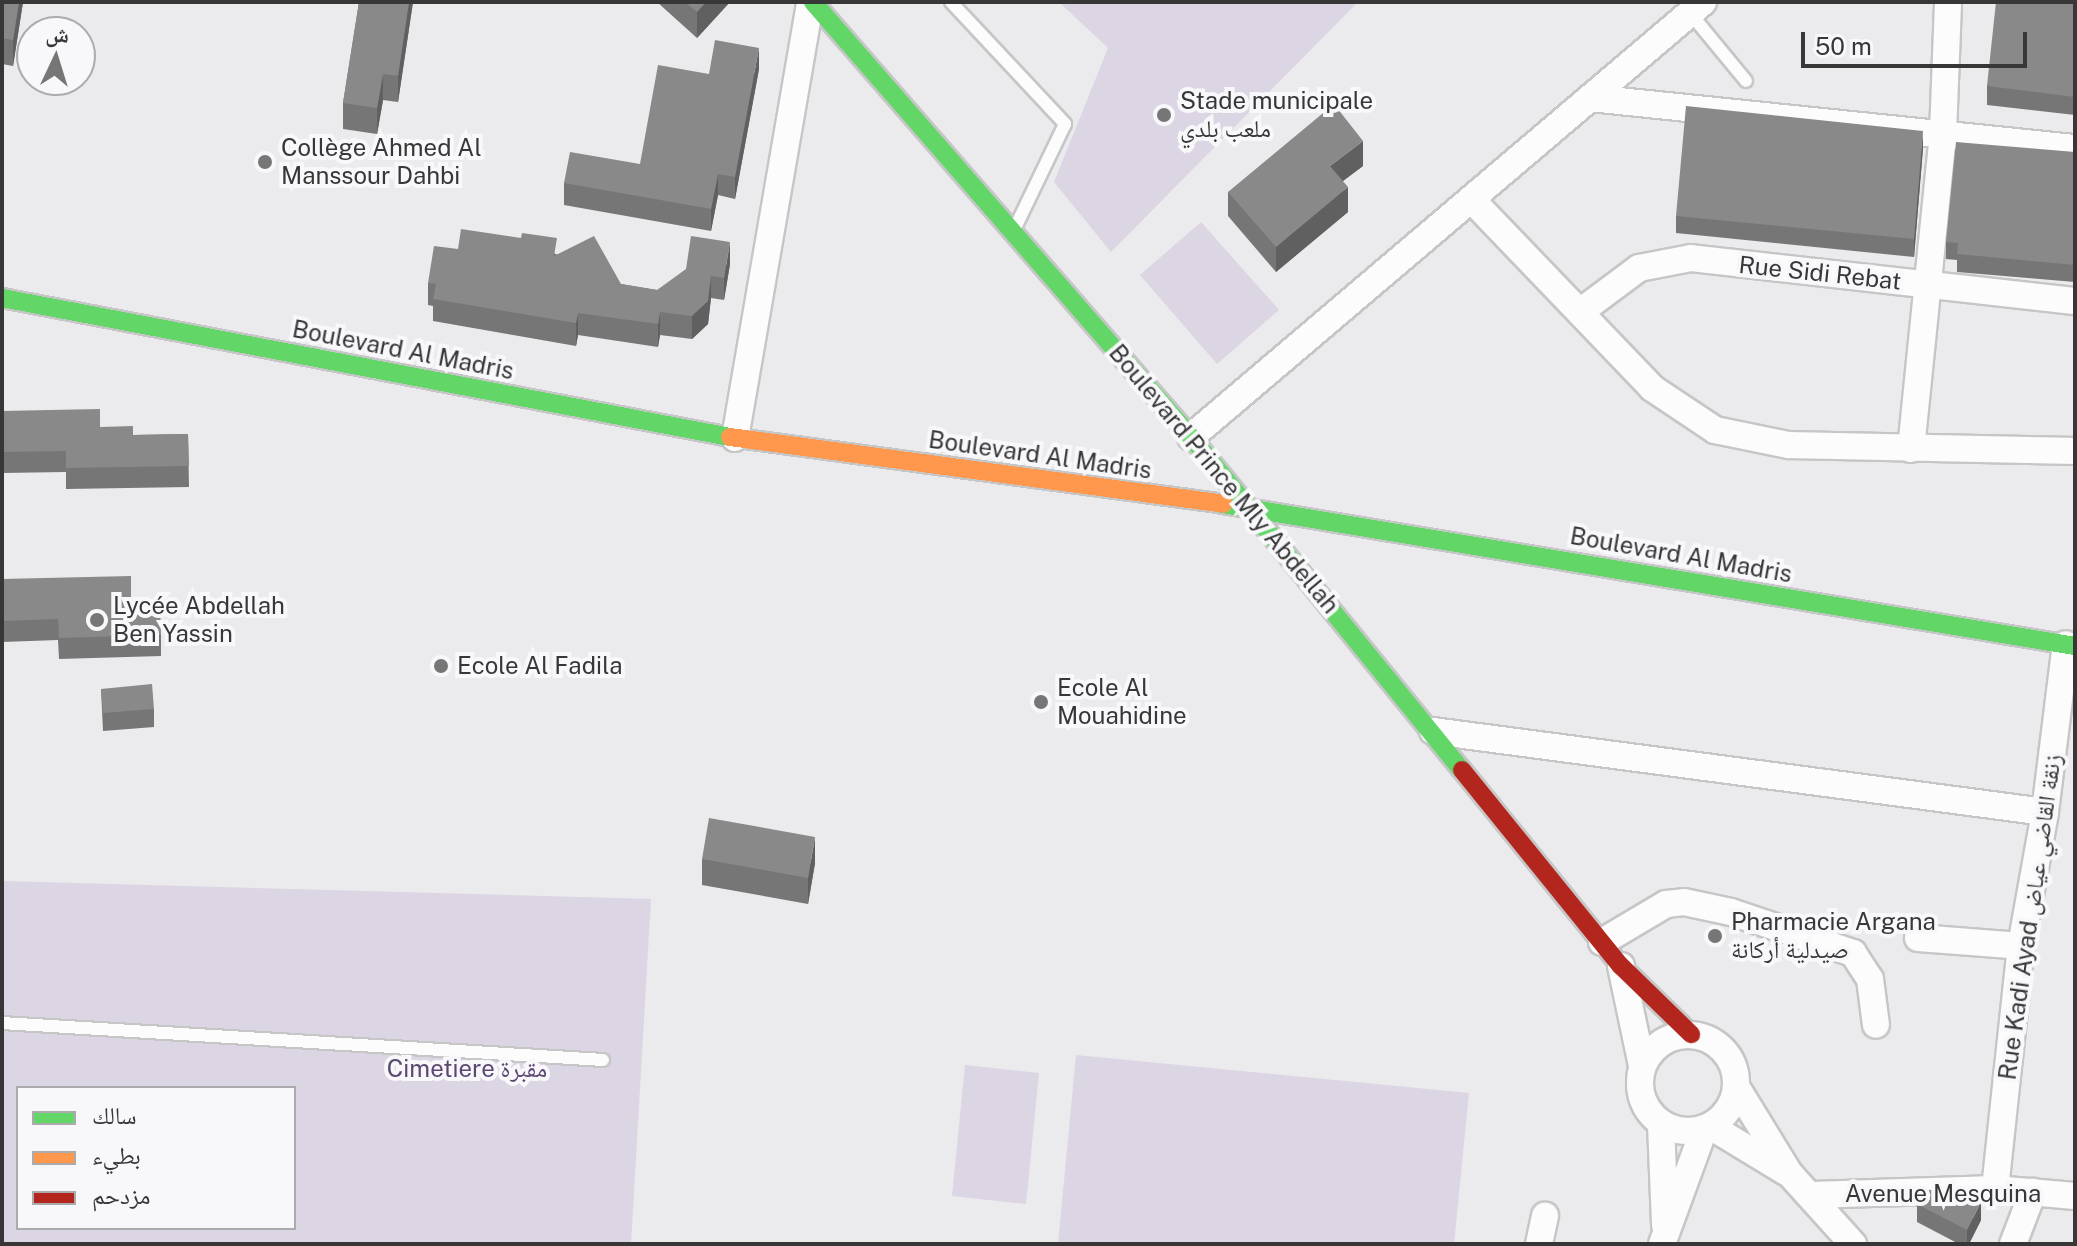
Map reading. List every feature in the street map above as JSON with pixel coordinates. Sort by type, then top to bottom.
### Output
[{"type":"street","name":"Boulevard Prince Mly Abdellah","points":[[812,2],[1014,229],[1191,437],[1621,966],[1691,1034]]},
{"type":"street","points":[[735,438],[812,2]]},
{"type":"street","points":[[1911,449],[1943,134],[1948,2]]},
{"type":"street","points":[[1191,437],[1696,8]]},
{"type":"street","points":[[1590,98],[2075,148]]},
{"type":"street","points":[[1471,199],[1652,388],[1715,430],[1751,441],[1911,449],[2075,451]]},
{"type":"street","name":"Rue Sidi Rebat","points":[[1580,312],[1639,268],[1691,258],[2075,301]]},
{"type":"street","name":"Boulevard Al Madris","points":[[2,298],[735,438],[1247,507],[2071,645]]},
{"type":"street","name":"Rue Kadi Ayad زنقة القاضي عياض","points":[[1995,1189],[2021,946],[2071,645]]},
{"type":"street","points":[[1433,731],[2045,812]]},
{"type":"street","points":[[1602,942],[1651,911],[1684,902],[1770,923],[1853,953],[1870,979],[1876,1025]]},
{"type":"street","points":[[1918,938],[2021,946]]},
{"type":"street","name":"Boulevard Prince Mly Abdellah","points":[[1621,966],[1642,1066]]},
{"type":"street","points":[[1737,1088],[1724,1117],[1707,1128],[1689,1132],[1661,1124],[1646,1108],[1639,1088],[1642,1066],[1653,1049],[1671,1037],[1691,1034],[1726,1052],[1737,1088],[1789,1173],[1853,1244]]},
{"type":"street","points":[[1661,1124],[1664,1238]]},
{"type":"street","points":[[1707,1128],[1789,1173]]},
{"type":"street","points":[[1664,1238],[1707,1128]]},
{"type":"street","name":"Avenue Mesquina","points":[[1812,1195],[1995,1189],[2075,1196]]},
{"type":"street","points":[[2013,1244],[2033,1192]]},
{"type":"street","points":[[1539,1244],[1545,1216]]},
{"type":"lane","points":[[951,2],[1065,124],[1014,229]]},
{"type":"lane","points":[[1696,8],[1746,81]]},
{"type":"lane","points":[[2,1023],[603,1060]]},
{"type":"green space","name":"Stade municipale ملعب بلدي","points":[[1059,2],[1358,2],[1111,252],[1054,182],[1108,48]]},
{"type":"green space","points":[[1201,222],[1279,310],[1217,364],[1140,275]]},
{"type":"green space","name":"Cimetiere مقبرة","points":[[2,881],[651,899],[631,1244],[2,1244]]},
{"type":"green space","points":[[1076,1055],[1469,1093],[1454,1244],[1058,1244]]},
{"type":"green space","points":[[965,1065],[1039,1073],[1026,1204],[952,1196]]},
{"type":"building","points":[[2,2],[19,2],[13,40],[2,38]]},
{"type":"building","points":[[359,2],[409,2],[398,76],[383,74],[377,108],[343,103]]},
{"type":"building","points":[[685,2],[706,2],[697,12]]},
{"type":"building","points":[[1996,2],[2075,2],[2075,97],[1987,86]]},
{"type":"building","points":[[715,40],[759,48],[735,177],[718,174],[711,209],[564,183],[570,152],[640,164],[658,65],[709,74]]},
{"type":"building","points":[[1334,104],[1363,141],[1330,166],[1348,187],[1276,247],[1228,192]]},
{"type":"building","points":[[1686,106],[1923,131],[1914,239],[1676,216]]},
{"type":"building","points":[[1956,142],[2075,152],[2075,265],[1957,254],[1958,243],[1946,242]]},
{"type":"building","points":[[461,229],[521,238],[522,233],[557,238],[554,256],[594,236],[621,284],[657,290],[686,269],[691,236],[730,242],[724,278],[711,276],[708,301],[692,316],[660,312],[658,324],[578,313],[576,323],[433,299],[436,284],[428,283],[434,246],[458,249]]},
{"type":"building","points":[[100,409],[100,427],[133,426],[133,435],[188,434],[189,466],[66,468],[66,451],[2,452],[2,411]]},
{"type":"building","points":[[131,576],[131,604],[160,603],[161,635],[59,638],[58,619],[2,621],[2,579]]},
{"type":"building","points":[[152,684],[154,709],[103,713],[101,689]]},
{"type":"building","points":[[709,818],[815,837],[808,878],[702,859]]},
{"type":"building","points":[[1954,1189],[1981,1202],[1967,1230],[1917,1204],[1925,1190]]},
{"type":"traffic: fast","points":[[813,2],[1191,437],[1462,770]]},
{"type":"traffic: fast","points":[[2,298],[730,437]]},
{"type":"traffic: fast","points":[[1223,504],[2075,646]]},
{"type":"traffic: slow","points":[[730,437],[1223,504]]},
{"type":"traffic: jam","points":[[1462,770],[1621,966],[1691,1034]]},
{"type":"place","name":"Stade municipale ملعب بلدي","points":[[1164,115]]},
{"type":"place","name":"Collège Ahmed Al Manssour Dahbi","points":[[265,162]]},
{"type":"place","name":"Lycée Abdellah Ben Yassin","points":[[97,620]]},
{"type":"place","name":"Ecole Al Fadila","points":[[441,666]]},
{"type":"place","name":"Ecole Al Mouahidine","points":[[1041,702]]},
{"type":"place","name":"Pharmacie Argana صيدلية أركانة","points":[[1715,936]]}]
